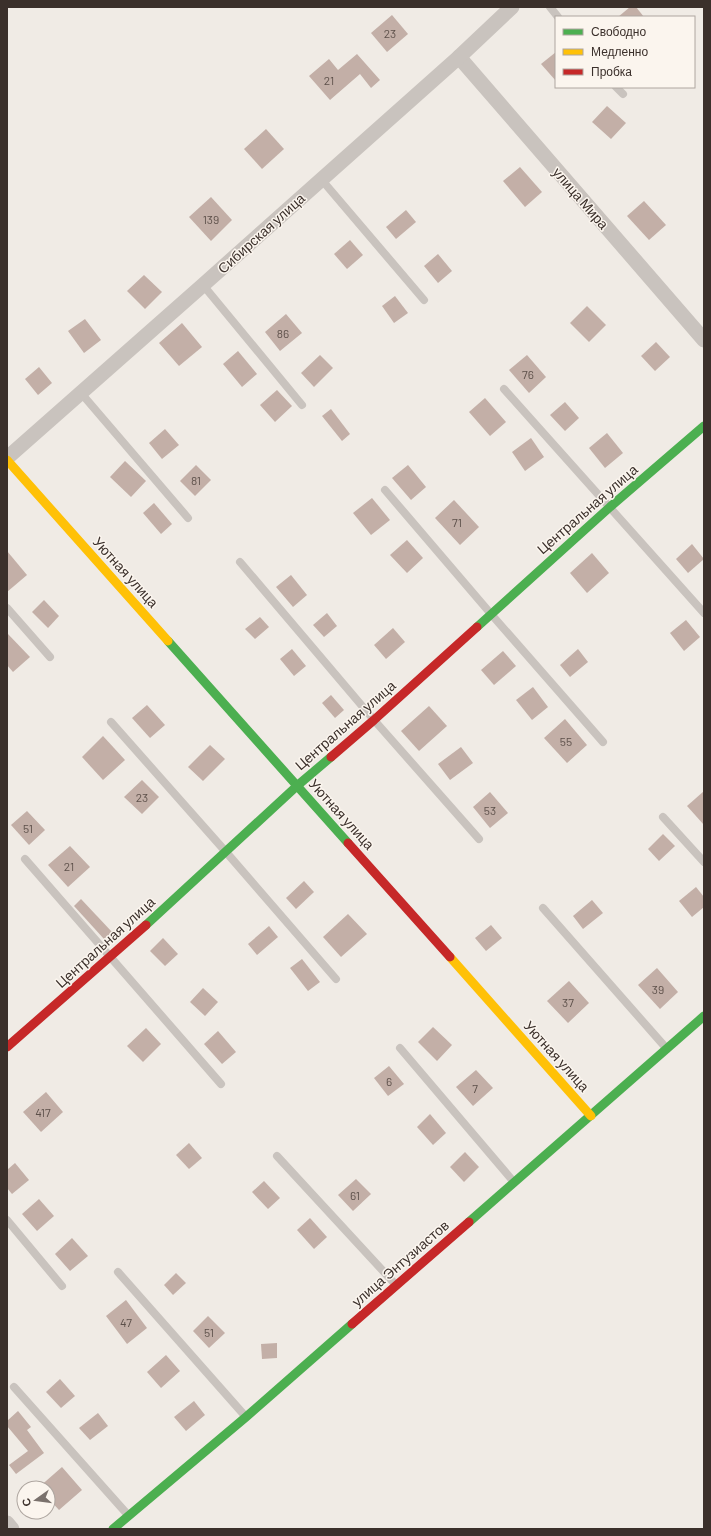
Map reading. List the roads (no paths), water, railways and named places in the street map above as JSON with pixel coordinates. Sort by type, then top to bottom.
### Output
[{"type":"street","name":"Сибирская улица","points":[[7,459],[459,57],[512,7]]},
{"type":"street","name":"улица Мира","points":[[459,57],[704,340]]},
{"type":"street","name":"Центральная улица","points":[[7,1047],[110,957],[298,785],[374,720],[610,507],[704,426]]},
{"type":"street","name":"Уютная улица","points":[[7,459],[591,1116]]},
{"type":"street","name":"улица Энтузиастов","points":[[113,1529],[246,1417],[704,1016]]},
{"type":"street","points":[[7,1523],[12,1529]]},
{"type":"lane","points":[[550,7],[557,16]]},
{"type":"lane","points":[[617,88],[623,94]]},
{"type":"lane","points":[[321,179],[424,300]]},
{"type":"lane","points":[[203,285],[302,405]]},
{"type":"lane","points":[[504,389],[704,613]]},
{"type":"lane","points":[[81,393],[188,518]]},
{"type":"lane","points":[[385,490],[603,742]]},
{"type":"lane","points":[[240,562],[374,720],[479,839]]},
{"type":"lane","points":[[7,608],[50,657]]},
{"type":"lane","points":[[111,722],[336,979]]},
{"type":"lane","points":[[664,817],[704,862]]},
{"type":"lane","points":[[25,859],[221,1084]]},
{"type":"lane","points":[[543,908],[667,1049]]},
{"type":"lane","points":[[400,1048],[514,1183]]},
{"type":"lane","points":[[277,1156],[396,1285]]},
{"type":"lane","points":[[7,1220],[62,1286]]},
{"type":"lane","points":[[118,1272],[246,1417]]},
{"type":"lane","points":[[14,1387],[129,1516]]}]
